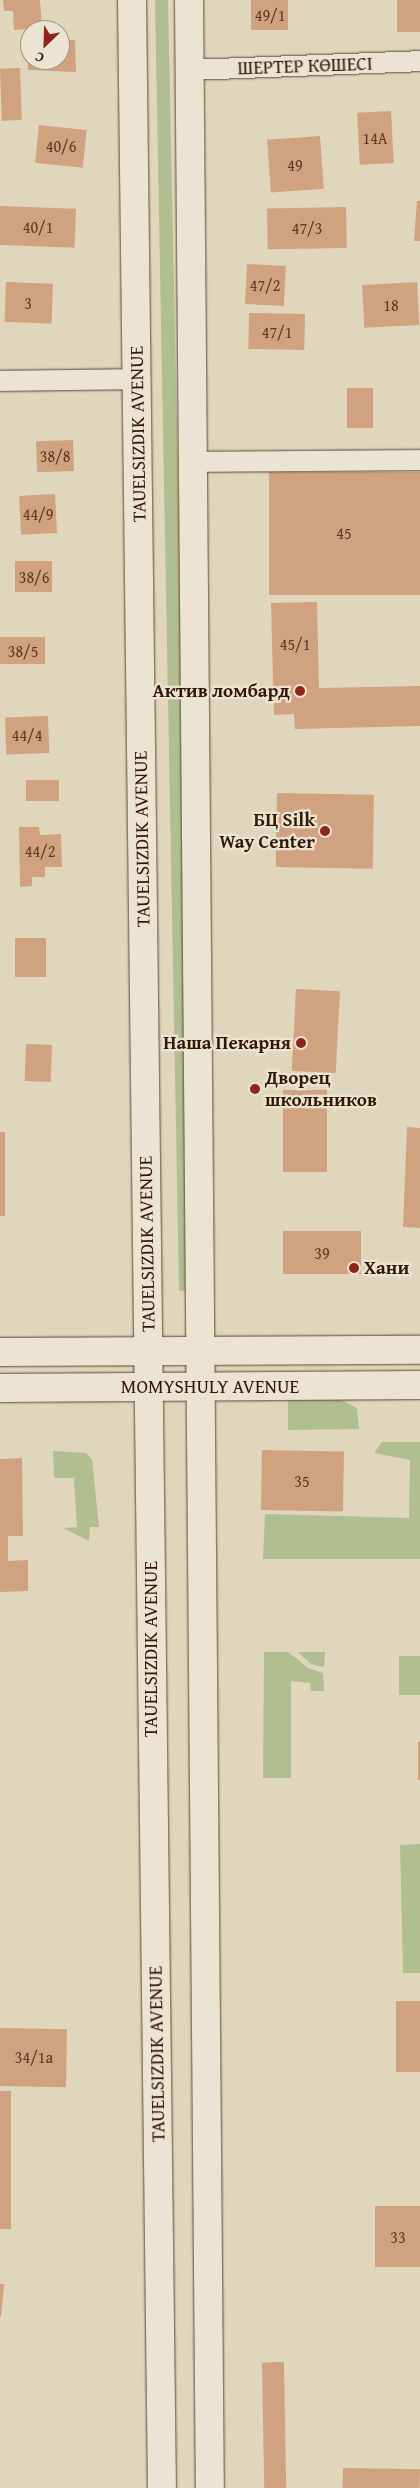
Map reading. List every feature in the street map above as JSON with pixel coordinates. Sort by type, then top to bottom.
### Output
[{"type":"main road","name":"TAUELSIZDIK AVENUE","points":[[132,0],[162,2488]]},
{"type":"main road","points":[[189,0],[210,2488]]},
{"type":"main road","name":"MOMYSHULY AVENUE","points":[[0,1352],[420,1350]]},
{"type":"main road","name":"MOMYSHULY AVENUE","points":[[0,1388],[420,1385]]},
{"type":"street","name":"ШЕРТЕР КӨШЕСІ","points":[[190,70],[420,61]]},
{"type":"street","points":[[0,381],[137,379]]},
{"type":"street","points":[[193,462],[420,460]]},
{"type":"green space","points":[[155,0],[168,0],[195,1290],[179,1291]]},
{"type":"green space","points":[[288,1400],[341,1400],[357,1408],[359,1429],[288,1430]]},
{"type":"green space","points":[[382,1442],[420,1442],[420,1559],[263,1559],[265,1514],[409,1518],[410,1460],[374,1453]]},
{"type":"green space","points":[[53,1451],[86,1453],[92,1459],[99,1527],[90,1527],[89,1541],[63,1528],[77,1527],[74,1478],[54,1478]]},
{"type":"green space","points":[[264,1652],[288,1652],[308,1668],[323,1673],[324,1691],[311,1691],[310,1683],[291,1681],[291,1778],[263,1778]]},
{"type":"green space","points":[[298,1652],[325,1652],[324,1667],[311,1664]]},
{"type":"green space","points":[[399,1656],[420,1656],[420,1695],[399,1695]]},
{"type":"green space","points":[[420,1844],[420,1973],[403,1973],[400,1845]]},
{"type":"building","points":[[3,0],[40,0],[41,20],[20,20],[20,30],[14,30],[13,11],[4,11]]},
{"type":"building","points":[[251,0],[288,0],[288,30],[251,30]]},
{"type":"building","points":[[397,0],[420,0],[420,32],[397,32]]},
{"type":"building","points":[[70,40],[75,40],[76,72],[28,70],[70,70]]},
{"type":"building","points":[[20,68],[22,120],[2,121],[0,69]]},
{"type":"building","points":[[391,111],[394,163],[360,165],[357,113]]},
{"type":"building","points":[[39,125],[87,130],[83,168],[35,163]]},
{"type":"building","points":[[320,136],[324,189],[271,193],[267,140]]},
{"type":"building","points":[[417,201],[420,201],[420,241],[414,241]]},
{"type":"building","points":[[0,206],[76,209],[75,248],[0,245]]},
{"type":"building","points":[[346,207],[347,248],[268,249],[267,208]]},
{"type":"building","points":[[247,264],[286,266],[284,306],[245,304]]},
{"type":"building","points":[[6,282],[53,284],[52,324],[5,322]]},
{"type":"building","points":[[417,282],[419,325],[364,328],[362,285]]},
{"type":"building","points":[[249,313],[305,314],[304,350],[248,349]]},
{"type":"building","points":[[347,388],[373,388],[373,428],[347,428]]},
{"type":"building","points":[[73,440],[74,471],[37,472],[36,441]]},
{"type":"building","points":[[269,472],[420,472],[420,595],[269,595]]},
{"type":"building","points":[[55,494],[57,533],[21,535],[19,496]]},
{"type":"building","points":[[15,561],[52,561],[52,592],[15,592]]},
{"type":"building","points":[[317,602],[319,688],[420,686],[420,726],[295,729],[294,714],[274,715],[271,603]]},
{"type":"building","points":[[0,637],[45,637],[45,664],[0,664]]},
{"type":"building","points":[[48,716],[49,753],[6,754],[5,718]]},
{"type":"building","points":[[26,780],[59,780],[59,801],[26,801]]},
{"type":"building","name":"БЦ Silk Way Center","points":[[277,793],[374,795],[373,869],[276,867]]},
{"type":"building","points":[[19,827],[39,827],[40,835],[61,834],[62,867],[45,867],[45,877],[32,877],[32,886],[20,887]]},
{"type":"building","points":[[15,938],[46,938],[46,977],[15,977]]},
{"type":"building","points":[[296,989],[340,991],[336,1073],[292,1071]]},
{"type":"building","points":[[26,1044],[52,1045],[51,1082],[25,1081]]},
{"type":"building","points":[[283,1090],[327,1090],[327,1172],[283,1172]]},
{"type":"building","points":[[407,1127],[420,1128],[420,1228],[403,1227]]},
{"type":"building","points":[[0,1132],[5,1132],[5,1216],[0,1216]]},
{"type":"building","points":[[283,1231],[361,1231],[361,1274],[283,1274]]},
{"type":"building","points":[[262,1450],[344,1451],[343,1511],[261,1510]]},
{"type":"building","points":[[22,1458],[23,1536],[8,1536],[8,1561],[28,1560],[28,1591],[0,1592],[0,1459]]},
{"type":"building","points":[[418,1742],[420,1742],[420,1780],[418,1780]]},
{"type":"building","points":[[396,2001],[420,2001],[420,2072],[396,2072]]},
{"type":"building","points":[[0,2028],[67,2029],[66,2087],[0,2086]]},
{"type":"building","points":[[0,2091],[11,2091],[11,2229],[0,2229]]},
{"type":"building","points":[[375,2206],[420,2206],[420,2267],[375,2267]]},
{"type":"building","points":[[0,2284],[4,2284],[1,2317],[0,2317]]},
{"type":"building","points":[[262,2362],[284,2362],[286,2488],[264,2488]]},
{"type":"building","points":[[343,2468],[420,2469],[420,2488],[343,2488]]},
{"type":"place","name":"Актив ломбард","points":[[300,691]]},
{"type":"place","name":"БЦ Silk Way Center","points":[[325,831]]},
{"type":"place","name":"Наша Пекарня","points":[[301,1043]]},
{"type":"place","name":"Дворец школьников","points":[[255,1089]]},
{"type":"place","name":"Хани","points":[[354,1268]]}]
